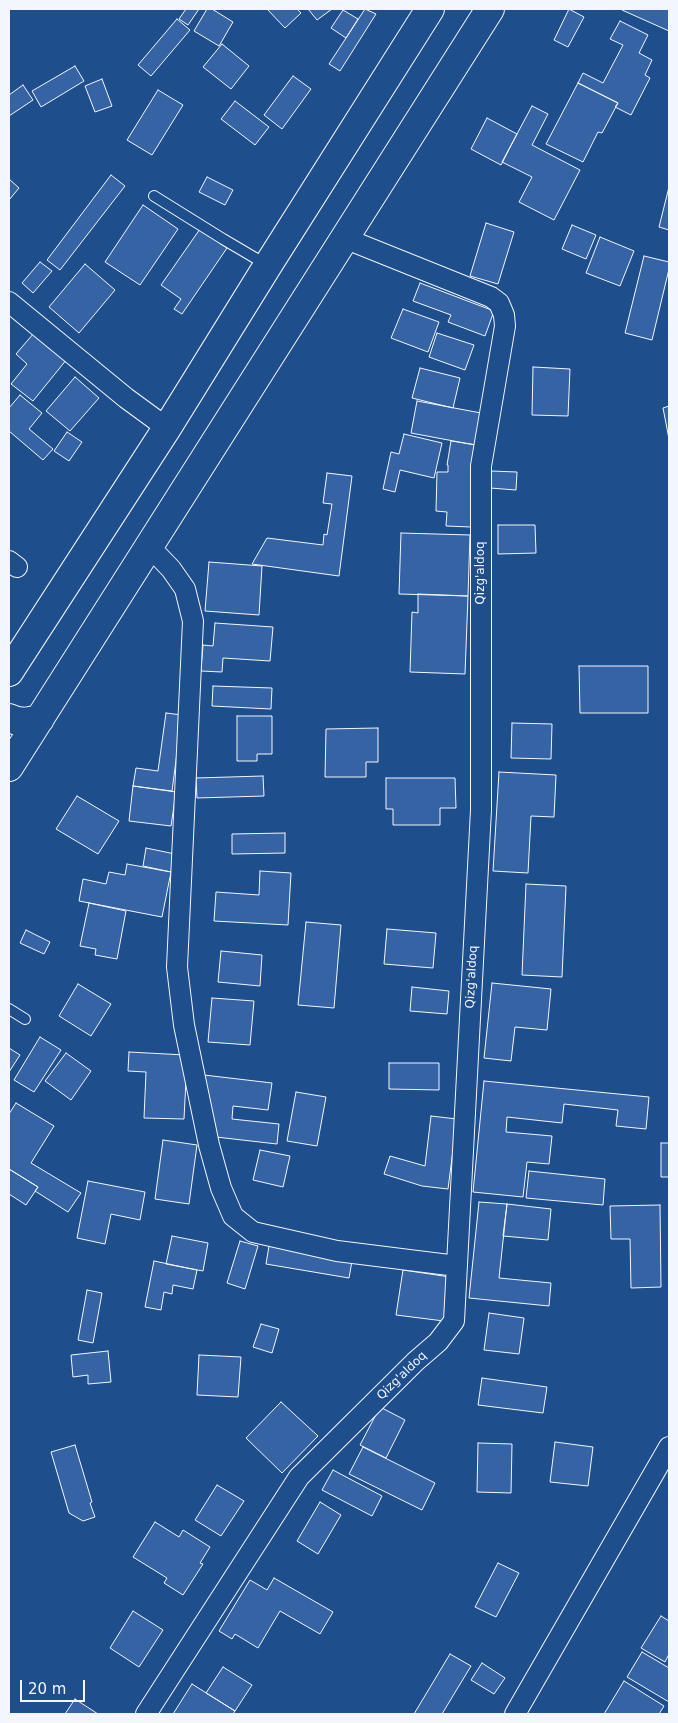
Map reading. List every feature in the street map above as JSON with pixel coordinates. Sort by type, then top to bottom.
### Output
[{"type":"highway","points":[[9,767],[490,9]]},
{"type":"highway","points":[[9,672],[167,428],[423,11]]},
{"type":"highway","points":[[9,718],[25,722],[40,719]]},
{"type":"street","name":"Qizg'aldoq","points":[[146,1714],[299,1477],[438,1342],[454,1321],[481,810],[481,466],[505,326],[504,315],[499,303],[491,296],[344,238]]},
{"type":"street","points":[[9,302],[126,398],[167,428]]},
{"type":"street","points":[[149,546],[171,569],[185,589],[193,621],[177,967],[184,1025],[209,1145],[221,1188],[233,1216],[253,1232],[337,1250],[457,1266]]},
{"type":"street","points":[[515,1714],[669,1447]]},
{"type":"lane","points":[[154,196],[268,265]]},
{"type":"lane","points":[[9,1009],[25,1019]]},
{"type":"building","points":[[186,9],[199,9],[188,25],[179,19]]},
{"type":"building","points":[[207,9],[212,9],[233,22],[219,46],[194,31]]},
{"type":"building","points":[[267,9],[297,9],[301,13],[285,28]]},
{"type":"building","points":[[308,9],[332,9],[317,20]]},
{"type":"building","points":[[365,9],[376,14],[340,71],[329,64]]},
{"type":"building","points":[[569,9],[584,17],[568,47],[554,40]]},
{"type":"building","points":[[669,9],[669,31],[622,10]]},
{"type":"building","points":[[343,10],[358,19],[346,38],[331,28]]},
{"type":"building","points":[[177,19],[190,30],[151,76],[138,65]]},
{"type":"building","points":[[620,21],[648,35],[639,53],[652,60],[645,75],[650,78],[631,115],[615,107],[618,103],[578,83],[583,73],[603,83],[623,45],[610,39]]},
{"type":"building","points":[[222,44],[249,66],[231,89],[203,67]]},
{"type":"building","points":[[75,66],[84,81],[41,107],[32,91]]},
{"type":"building","points":[[293,76],[311,89],[282,129],[264,115]]},
{"type":"building","points":[[102,79],[112,106],[95,112],[85,86]]},
{"type":"building","points":[[578,83],[618,103],[602,133],[598,132],[583,162],[546,144]]},
{"type":"building","points":[[23,85],[33,100],[9,116],[9,95]]},
{"type":"building","points":[[158,90],[183,105],[152,155],[127,140]]},
{"type":"building","points":[[235,101],[269,127],[255,145],[221,119]]},
{"type":"building","points":[[532,106],[548,114],[532,145],[580,170],[554,220],[519,202],[532,177],[502,162]]},
{"type":"building","points":[[487,118],[517,134],[501,165],[471,149]]},
{"type":"building","points":[[111,175],[125,186],[60,270],[47,260]]},
{"type":"building","points":[[207,177],[233,190],[225,205],[199,192]]},
{"type":"building","points":[[9,179],[19,188],[9,200]]},
{"type":"building","points":[[669,187],[669,230],[659,227]]},
{"type":"building","points":[[143,205],[178,229],[140,285],[105,262]]},
{"type":"building","points":[[486,223],[514,232],[498,284],[470,276]]},
{"type":"building","points":[[572,225],[596,235],[586,259],[562,249]]},
{"type":"building","points":[[200,229],[227,248],[182,314],[174,309],[181,299],[161,285]]},
{"type":"building","points":[[600,237],[634,251],[620,286],[586,273]]},
{"type":"building","points":[[644,256],[669,262],[652,340],[625,333]]},
{"type":"building","points":[[40,262],[52,271],[33,293],[22,283]]},
{"type":"building","points":[[85,264],[115,290],[79,333],[49,307]]},
{"type":"building","points":[[420,283],[494,311],[485,336],[448,322],[451,315],[413,301]]},
{"type":"building","points":[[403,309],[439,322],[428,352],[391,338]]},
{"type":"building","points":[[34,333],[67,359],[33,401],[11,384],[27,364],[16,354]]},
{"type":"building","points":[[437,333],[474,345],[465,370],[429,357]]},
{"type":"building","points":[[533,367],[570,369],[568,416],[532,415]]},
{"type":"building","points":[[420,368],[460,378],[453,408],[412,398]]},
{"type":"building","points":[[75,377],[99,398],[70,431],[46,411]]},
{"type":"building","points":[[20,395],[42,413],[29,429],[53,449],[43,460],[9,431],[9,408]]},
{"type":"building","points":[[417,401],[481,413],[475,445],[411,433]]},
{"type":"building","points":[[669,406],[669,439],[663,408]]},
{"type":"building","points":[[67,432],[82,442],[69,461],[54,451]]},
{"type":"building","points":[[404,434],[442,443],[434,478],[400,470],[395,492],[383,489],[391,452],[399,454]]},
{"type":"building","points":[[451,441],[477,445],[473,466],[471,527],[446,526],[447,512],[436,511],[437,472],[448,472],[447,465]]},
{"type":"building","points":[[491,471],[517,472],[516,490],[490,488]]},
{"type":"building","points":[[327,473],[352,476],[339,576],[252,564],[267,538],[323,545],[324,534],[327,535],[332,504],[323,503]]},
{"type":"building","points":[[498,525],[535,525],[536,553],[498,554]]},
{"type":"building","points":[[401,533],[470,535],[468,596],[399,594]]},
{"type":"building","points":[[209,562],[262,566],[259,615],[205,611]]},
{"type":"building","points":[[418,594],[468,596],[465,674],[410,672],[412,612],[418,613]]},
{"type":"building","points":[[215,623],[273,627],[270,661],[223,658],[222,672],[201,671],[203,645],[213,646]]},
{"type":"building","points":[[579,666],[648,666],[648,713],[580,713]]},
{"type":"building","points":[[213,686],[272,688],[271,709],[212,706]]},
{"type":"building","points":[[166,713],[182,715],[172,791],[133,786],[136,768],[158,771]]},
{"type":"building","points":[[237,716],[272,716],[272,754],[257,754],[257,761],[237,761]]},
{"type":"building","points":[[512,723],[552,724],[551,759],[511,758]]},
{"type":"building","points":[[378,728],[378,762],[366,762],[366,777],[325,777],[326,729]]},
{"type":"building","points":[[499,772],[556,775],[554,817],[531,816],[528,873],[493,871]]},
{"type":"building","points":[[263,776],[264,796],[197,798],[196,778]]},
{"type":"building","points":[[386,778],[455,778],[456,808],[440,808],[440,825],[393,825],[393,809],[386,809]]},
{"type":"building","points":[[133,786],[176,792],[171,826],[129,821]]},
{"type":"building","points":[[77,796],[119,821],[98,854],[56,829]]},
{"type":"building","points":[[285,833],[285,853],[232,854],[232,834]]},
{"type":"building","points":[[146,848],[175,854],[171,872],[143,866]]},
{"type":"building","points":[[127,864],[171,872],[162,917],[79,901],[83,879],[106,884],[109,872],[125,875]]},
{"type":"building","points":[[260,871],[291,873],[288,925],[214,921],[216,892],[259,895]]},
{"type":"building","points":[[526,884],[566,886],[562,977],[522,975]]},
{"type":"building","points":[[89,903],[126,911],[117,959],[95,955],[96,949],[80,946]]},
{"type":"building","points":[[306,922],[341,925],[334,1008],[298,1005]]},
{"type":"building","points":[[387,929],[436,933],[433,968],[384,964]]},
{"type":"building","points":[[26,930],[50,942],[44,954],[20,943]]},
{"type":"building","points":[[221,951],[262,955],[260,986],[218,982]]},
{"type":"building","points":[[492,983],[551,989],[547,1030],[515,1027],[511,1061],[484,1058]]},
{"type":"building","points":[[78,984],[111,1004],[91,1036],[59,1016]]},
{"type":"building","points":[[412,987],[449,991],[447,1014],[410,1011]]},
{"type":"building","points":[[212,998],[254,1001],[250,1045],[208,1042]]},
{"type":"building","points":[[40,1037],[61,1050],[34,1092],[14,1080]]},
{"type":"building","points":[[9,1048],[20,1055],[9,1072]]},
{"type":"building","points":[[129,1052],[185,1055],[187,1060],[184,1119],[144,1118],[146,1072],[128,1071]]},
{"type":"building","points":[[66,1053],[91,1071],[71,1100],[45,1081]]},
{"type":"building","points":[[389,1063],[439,1063],[439,1090],[389,1089]]},
{"type":"building","points":[[204,1075],[272,1083],[268,1110],[233,1106],[232,1119],[279,1124],[277,1144],[216,1137]]},
{"type":"building","points":[[484,1081],[649,1097],[646,1129],[616,1126],[618,1110],[564,1104],[562,1123],[507,1117],[506,1132],[552,1136],[549,1164],[527,1162],[523,1197],[473,1192]]},
{"type":"building","points":[[296,1092],[326,1097],[317,1146],[287,1141]]},
{"type":"building","points":[[16,1103],[54,1126],[31,1163],[81,1193],[68,1212],[35,1191],[38,1187],[9,1169],[9,1114]]},
{"type":"building","points":[[431,1116],[457,1119],[448,1189],[422,1186],[384,1174],[390,1156],[425,1166]]},
{"type":"building","points":[[163,1140],[197,1145],[189,1204],[155,1199]]},
{"type":"building","points":[[661,1143],[669,1143],[669,1177],[661,1177]]},
{"type":"building","points":[[260,1150],[290,1156],[283,1187],[253,1180]]},
{"type":"building","points":[[9,1169],[38,1187],[26,1205],[9,1194]]},
{"type":"building","points":[[529,1171],[605,1179],[603,1205],[526,1198]]},
{"type":"building","points":[[88,1181],[145,1192],[140,1220],[111,1214],[105,1244],[77,1238]]},
{"type":"building","points":[[479,1202],[507,1204],[499,1278],[551,1283],[549,1306],[469,1298]]},
{"type":"building","points":[[507,1204],[551,1209],[548,1240],[503,1236]]},
{"type":"building","points":[[660,1205],[661,1287],[631,1288],[630,1239],[611,1239],[610,1206]]},
{"type":"building","points":[[172,1236],[208,1243],[203,1271],[166,1264]]},
{"type":"building","points":[[240,1241],[258,1246],[245,1289],[227,1283]]},
{"type":"building","points":[[269,1246],[352,1261],[349,1278],[266,1264]]},
{"type":"building","points":[[154,1261],[197,1270],[193,1289],[173,1285],[172,1294],[164,1292],[161,1310],[145,1307]]},
{"type":"building","points":[[403,1270],[450,1277],[444,1321],[396,1315]]},
{"type":"building","points":[[87,1290],[102,1293],[93,1343],[78,1340]]},
{"type":"building","points":[[489,1313],[524,1318],[519,1354],[484,1350]]},
{"type":"building","points":[[261,1324],[279,1329],[272,1353],[253,1347]]},
{"type":"building","points":[[108,1351],[111,1382],[88,1384],[88,1375],[73,1377],[71,1355]]},
{"type":"building","points":[[199,1355],[241,1357],[238,1397],[197,1395]]},
{"type":"building","points":[[482,1378],[547,1387],[543,1413],[478,1405]]},
{"type":"building","points":[[281,1402],[318,1436],[282,1473],[246,1438]]},
{"type":"building","points":[[380,1407],[405,1420],[386,1458],[360,1445]]},
{"type":"building","points":[[555,1442],[593,1447],[588,1486],[550,1482]]},
{"type":"building","points":[[478,1443],[512,1444],[511,1493],[477,1492]]},
{"type":"building","points":[[75,1445],[95,1517],[83,1521],[69,1513],[51,1452]]},
{"type":"building","points":[[363,1447],[435,1483],[422,1510],[349,1474]]},
{"type":"building","points":[[333,1470],[382,1496],[372,1516],[322,1490]]},
{"type":"building","points":[[217,1485],[244,1501],[221,1536],[195,1520]]},
{"type":"building","points":[[320,1502],[341,1515],[318,1554],[297,1541]]},
{"type":"building","points":[[155,1522],[179,1537],[183,1530],[210,1547],[200,1563],[203,1564],[183,1595],[164,1583],[167,1578],[133,1557]]},
{"type":"building","points":[[498,1563],[519,1573],[496,1617],[475,1607]]},
{"type":"building","points":[[274,1578],[333,1612],[320,1634],[280,1611],[258,1648],[235,1634],[232,1639],[219,1631],[250,1580],[267,1590]]},
{"type":"building","points":[[133,1611],[163,1630],[139,1667],[110,1648]]},
{"type":"building","points":[[661,1616],[669,1621],[669,1654],[665,1662],[641,1648]]},
{"type":"building","points":[[642,1652],[669,1668],[669,1702],[627,1677]]},
{"type":"building","points":[[450,1654],[471,1666],[442,1714],[414,1714]]},
{"type":"building","points":[[482,1663],[505,1678],[494,1694],[471,1680]]},
{"type":"building","points":[[223,1667],[252,1685],[235,1711],[206,1693]]},
{"type":"building","points":[[624,1681],[664,1706],[659,1714],[604,1714]]},
{"type":"building","points":[[192,1684],[235,1711],[233,1714],[173,1714]]},
{"type":"building","points":[[75,1699],[98,1714],[65,1714]]}]
